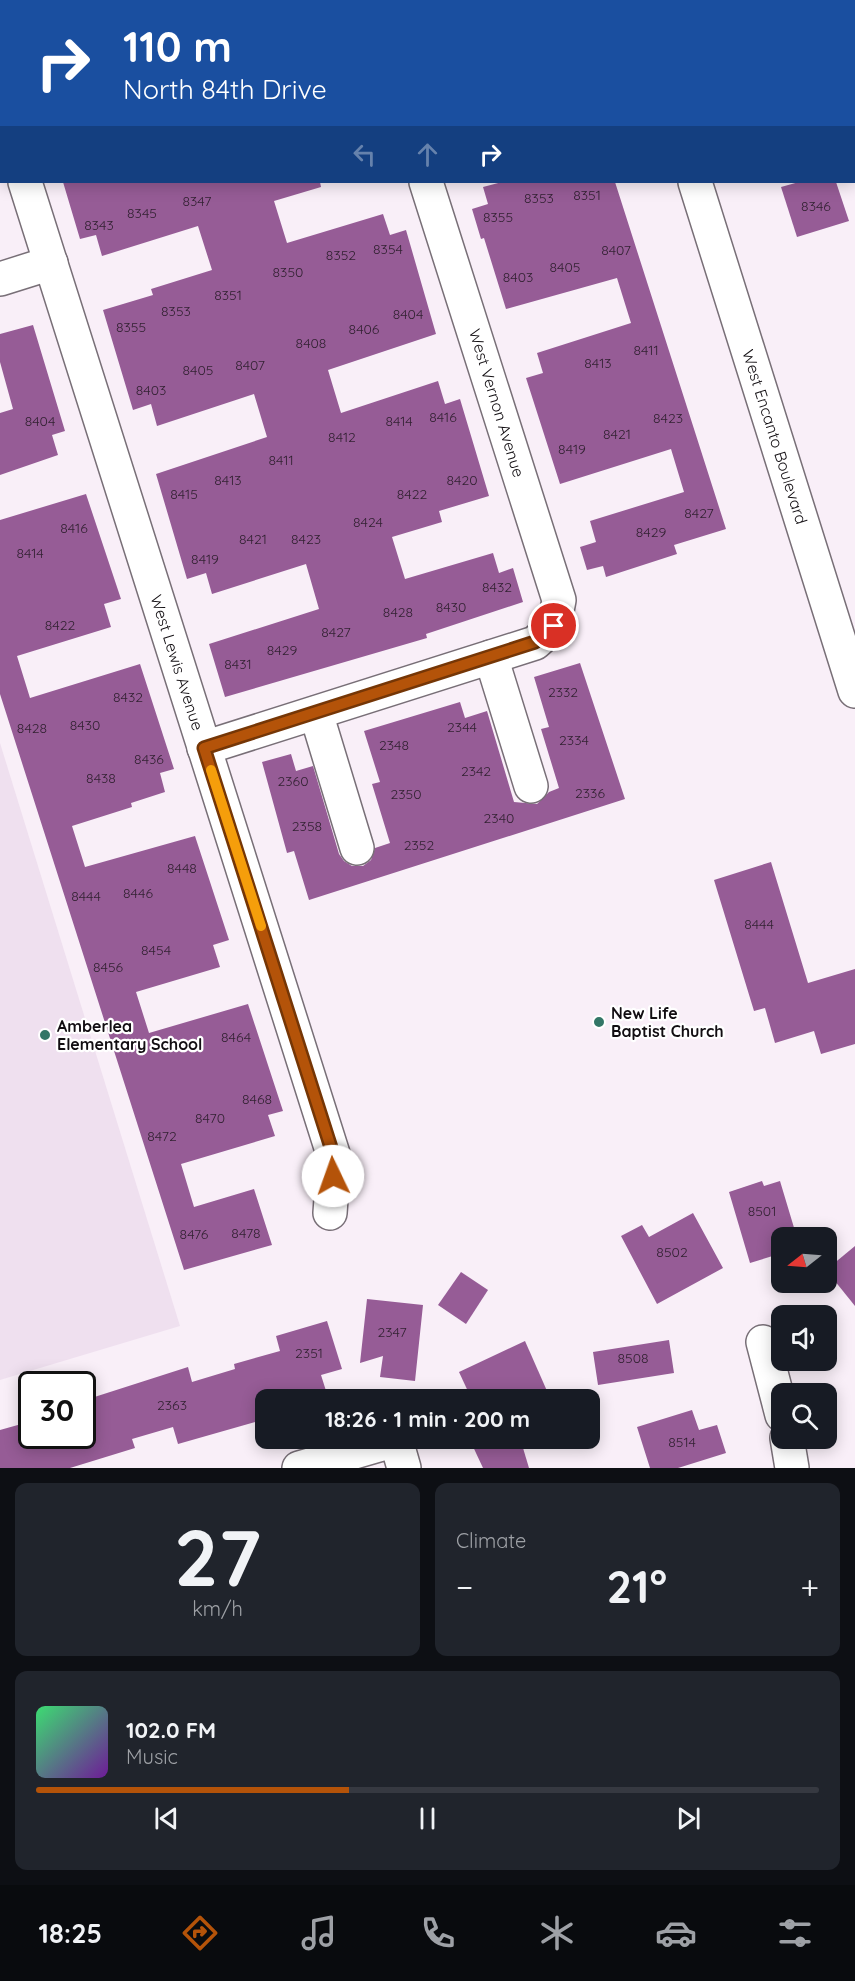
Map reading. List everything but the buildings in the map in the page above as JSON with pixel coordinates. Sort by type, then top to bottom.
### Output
[{"type":"street","name":"West Lewis Avenue","points":[[25,183],[334,1157],[330,1214]]},
{"type":"street","name":"West Vernon Avenue","points":[[426,183],[560,600],[554,626],[535,642],[491,657]]},
{"type":"street","name":"West Encanto Boulevard","points":[[695,183],[852,671]]},
{"type":"street","points":[[0,279],[51,263]]},
{"type":"street","points":[[204,748],[491,657],[531,786]]},
{"type":"street","points":[[316,713],[357,848]]},
{"type":"street","points":[[763,1342],[774,1383]]},
{"type":"street","points":[[789,1449],[792,1468]]},
{"type":"street","points":[[299,1468],[400,1454]]},
{"type":"shaded area","name":"Amberlea Elementary School","points":[[0,743],[180,1326],[30,1371],[18,1371],[18,1375],[0,1380]]},
{"type":"slow traffic","points":[[211,770],[261,926]]},
{"type":"place","name":"New Life Baptist Church","points":[[599,1022]]},
{"type":"place","name":"Amberlea Elementary School","points":[[45,1035]]},
{"type":"route","points":[[333,1176],[334,1157],[204,748],[535,642],[554,626]]}]
